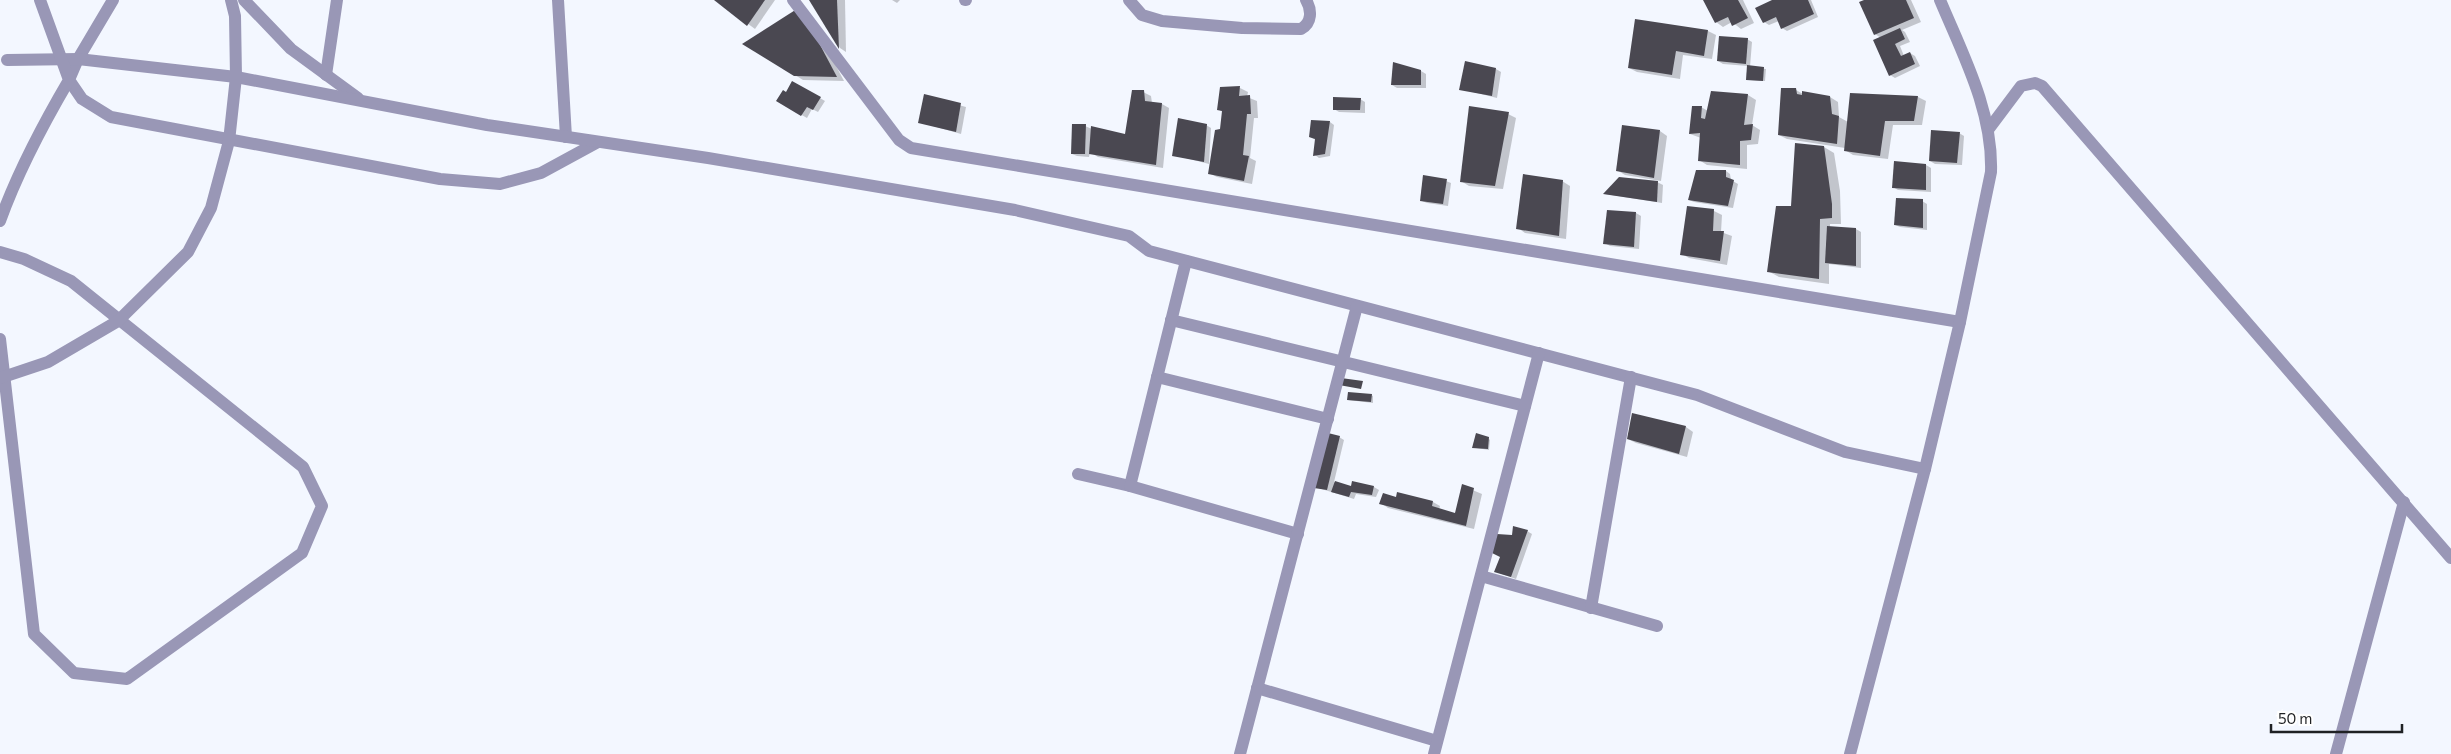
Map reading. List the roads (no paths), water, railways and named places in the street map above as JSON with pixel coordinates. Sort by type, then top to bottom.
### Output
[{"type":"street","points":[[40,0],[63,59],[69,80],[82,99],[110,117],[228,141],[440,179],[500,184],[541,173],[598,142]]},
{"type":"street","points":[[0,222],[10,192],[37,132],[69,80],[78,59],[113,0]]},
{"type":"street","points":[[2,377],[48,362],[118,321],[188,252],[211,208],[228,141],[236,77],[235,16],[231,0]]},
{"type":"street","points":[[244,0],[292,49],[362,101]]},
{"type":"street","points":[[326,75],[338,0]]},
{"type":"street","points":[[558,0],[566,137]]},
{"type":"street","points":[[793,0],[899,140],[910,148],[1960,322]]},
{"type":"street","points":[[1129,0],[1142,15],[1162,21],[1242,28],[1301,29],[1307,26],[1310,21],[1306,0]]},
{"type":"street","points":[[1850,754],[1925,469],[1960,322],[1991,172],[1992,154],[1988,130],[1977,90],[1940,0]]},
{"type":"street","points":[[7,60],[78,59],[236,77],[487,126],[708,158],[1015,210],[1129,236],[1149,251],[1697,395],[1845,452],[1925,469]]},
{"type":"street","points":[[1988,130],[2021,86],[2035,83],[2042,86],[2451,558]]},
{"type":"street","points":[[0,252],[24,259],[70,281],[303,467],[322,506],[302,553],[126,679],[74,673],[34,634],[2,377],[0,339]]},
{"type":"street","points":[[1130,486],[1186,261]]},
{"type":"street","points":[[1240,754],[1357,306]]},
{"type":"street","points":[[1171,320],[1525,406]]},
{"type":"street","points":[[1434,754],[1539,353]]},
{"type":"street","points":[[1157,377],[1328,419]]},
{"type":"street","points":[[1591,608],[1631,377]]},
{"type":"street","points":[[1078,474],[1130,486],[1298,534]]},
{"type":"street","points":[[2336,754],[2404,502]]},
{"type":"street","points":[[1481,576],[1657,626]]},
{"type":"street","points":[[1257,688],[1437,741]]}]
